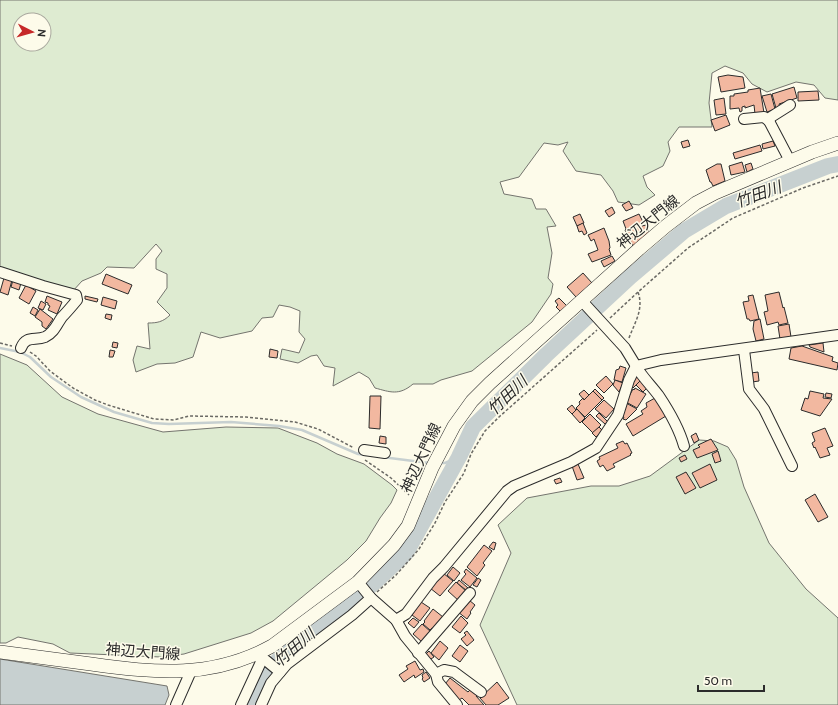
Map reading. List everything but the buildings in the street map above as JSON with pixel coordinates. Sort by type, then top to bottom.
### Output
[{"type":"main road","name":"神辺大門線","points":[[0,652],[162,672],[191,671],[262,657],[272,646],[360,585],[408,526],[435,463],[454,426],[472,401],[490,383],[584,303],[660,230],[696,203],[716,193],[790,161],[838,143]]},
{"type":"street","points":[[769,121],[771,117],[790,105]]},
{"type":"street","points":[[744,119],[764,117],[769,121],[790,161]]},
{"type":"street","points":[[0,272],[76,295],[77,300],[62,317],[55,329],[45,337],[26,340],[21,348]]},
{"type":"street","points":[[584,303],[604,323],[625,348],[640,374],[658,395],[681,434],[684,446]]},
{"type":"street","points":[[396,620],[406,614],[433,578],[444,567],[507,491],[514,486],[571,462],[596,448],[618,415],[629,380],[636,366],[661,360],[744,350],[838,335]]},
{"type":"street","points":[[744,350],[749,389],[764,409],[792,466]]},
{"type":"street","points":[[364,454],[385,452]]},
{"type":"street","points":[[360,585],[370,597],[396,620],[405,636],[436,674],[438,682],[457,705]]},
{"type":"street","points":[[418,653],[470,592]]},
{"type":"street","points":[[261,705],[271,683],[279,671],[352,615],[370,597]]},
{"type":"street","points":[[240,705],[262,657],[279,671]]},
{"type":"street","points":[[436,674],[444,670],[454,672],[481,692]]},
{"type":"street","points":[[176,705],[191,671]]},
{"type":"path","points":[[370,597],[396,575],[419,549],[435,523],[445,502],[461,479],[471,454],[485,431],[499,417],[688,248],[733,218],[803,188],[838,176]]},
{"type":"path","points":[[625,348],[641,307],[638,292]]},
{"type":"path","points":[[0,343],[26,349],[36,356],[50,371],[72,388],[94,400],[154,419],[174,420],[189,416],[246,417],[295,422],[318,429],[364,454],[363,458],[391,478],[418,503]]},
{"type":"green space","points":[[0,0],[838,0],[838,100],[825,98],[814,85],[796,82],[767,92],[752,84],[743,73],[725,66],[712,73],[709,103],[712,127],[679,127],[668,142],[670,151],[663,166],[643,176],[647,187],[655,195],[639,205],[618,202],[613,191],[601,175],[576,171],[563,151],[568,142],[558,145],[544,143],[519,177],[500,182],[504,194],[532,199],[536,209],[546,209],[556,226],[547,227],[552,253],[548,278],[553,284],[551,294],[532,322],[472,371],[441,380],[433,384],[413,384],[399,392],[390,392],[375,388],[369,378],[359,372],[333,386],[335,368],[324,366],[317,355],[311,356],[298,363],[280,359],[282,349],[299,353],[305,339],[299,332],[300,311],[279,305],[273,317],[262,318],[252,331],[220,338],[201,332],[193,357],[175,363],[157,364],[136,372],[133,360],[137,346],[150,349],[148,323],[160,322],[170,315],[157,302],[167,288],[167,274],[156,269],[156,259],[162,251],[156,244],[134,268],[107,267],[101,273],[82,281],[72,292],[16,272],[0,269]]},
{"type":"green space","points":[[0,354],[27,365],[62,397],[98,414],[163,432],[226,427],[278,428],[317,443],[337,454],[364,464],[397,490],[391,503],[366,541],[347,560],[273,621],[251,633],[184,654],[161,657],[70,653],[53,644],[18,637],[6,643],[0,643]]},
{"type":"green space","points":[[699,440],[714,441],[728,447],[736,460],[744,487],[769,543],[806,589],[838,618],[838,705],[517,705],[480,625],[511,553],[498,525],[527,498],[591,486],[619,486],[650,476]]},
{"type":"shaded area","points":[[0,659],[167,686],[169,695],[165,705],[0,705]]},
{"type":"waterway","name":"竹田川","points":[[251,705],[266,673],[281,657],[374,583],[406,553],[459,457],[473,427],[546,355],[630,277],[684,231],[726,206],[828,166],[838,164]]},
{"type":"waterway","points":[[0,348],[20,352],[30,357],[51,377],[81,397],[114,412],[152,423],[169,424],[231,422],[279,426],[302,430],[358,454],[366,455]]},
{"type":"waterway","points":[[382,457],[429,463]]},
{"type":"waterway","points":[[440,463],[445,463],[459,457]]}]
